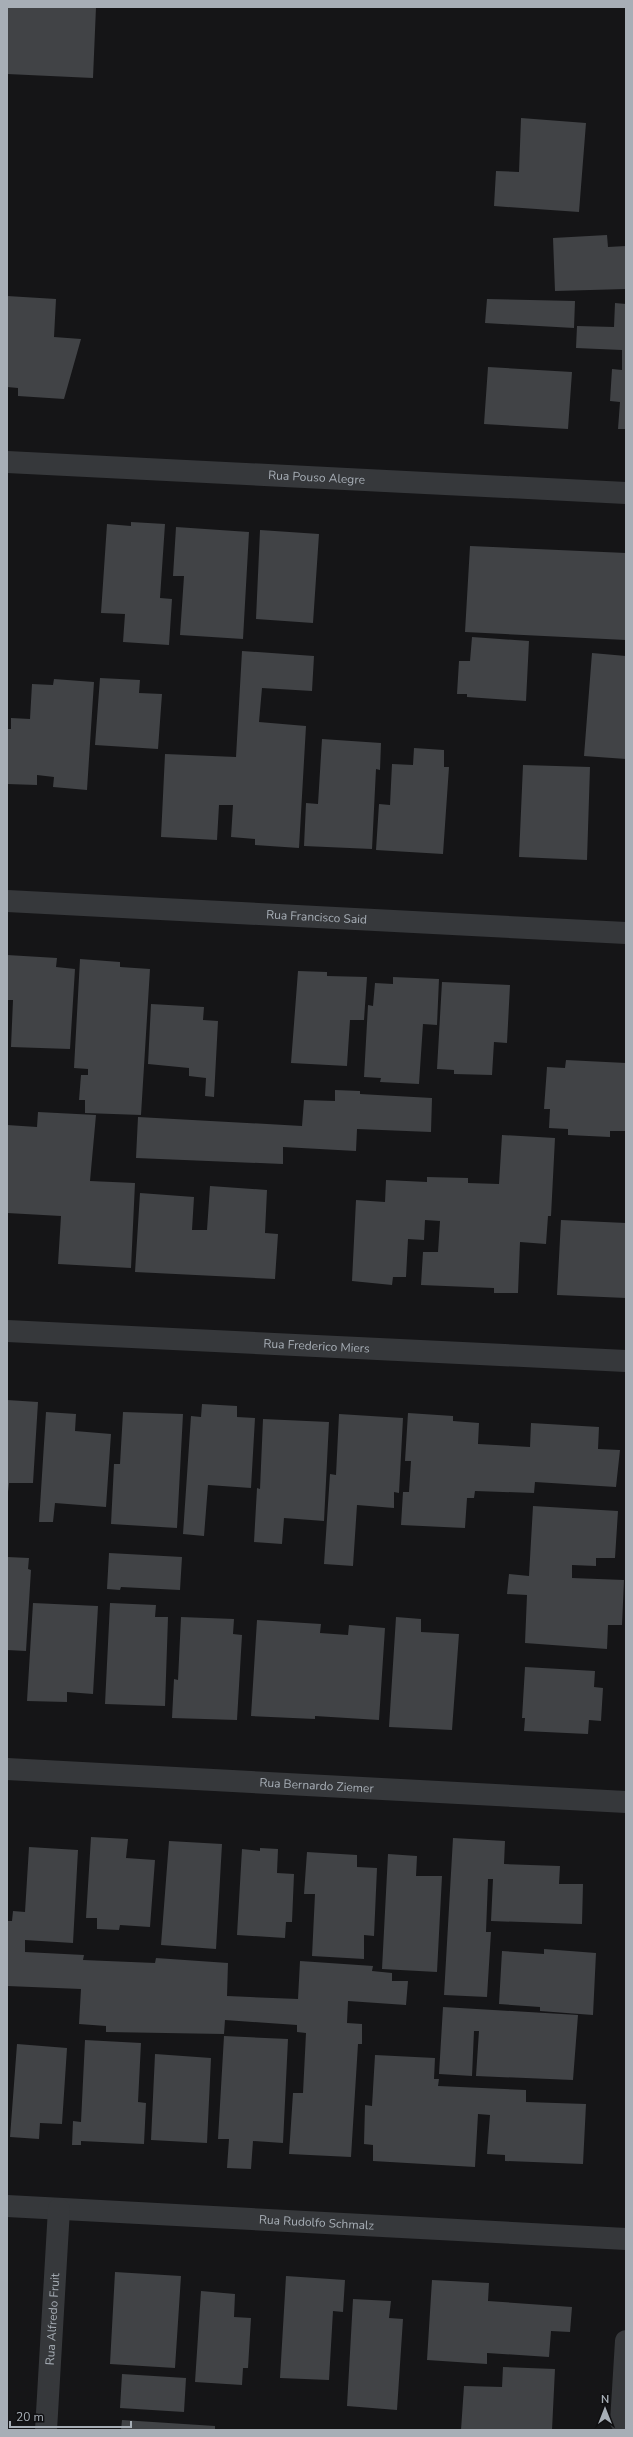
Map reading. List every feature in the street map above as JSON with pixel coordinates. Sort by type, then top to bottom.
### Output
[{"type":"street","name":"Rua Pouso Alegre","points":[[7,462],[626,493]]},
{"type":"street","name":"Rua Francisco Said","points":[[7,901],[626,934]]},
{"type":"street","name":"Rua Frederico Miers","points":[[7,1331],[626,1361]]},
{"type":"street","name":"Rua Bernardo Ziemer","points":[[7,1769],[626,1802]]},
{"type":"street","name":"Rua Rudolfo Schmalz","points":[[7,2206],[626,2239]]},
{"type":"street","name":"Rua Alfredo Fruit","points":[[46,2430],[59,2209]]},
{"type":"street","points":[[621,2422],[626,2341]]},
{"type":"building","points":[[7,7],[96,7],[93,78],[7,74]]},
{"type":"building","points":[[521,118],[586,123],[579,212],[494,206],[496,171],[519,172]]},
{"type":"building","points":[[607,235],[608,247],[626,246],[626,289],[555,291],[553,238]]},
{"type":"building","points":[[7,296],[56,299],[54,337],[81,339],[64,399],[18,396],[18,388],[7,387]]},
{"type":"building","points":[[487,299],[575,301],[574,328],[485,323]]},
{"type":"building","points":[[615,303],[626,304],[626,429],[618,429],[620,402],[610,401],[612,369],[622,370],[622,350],[576,348],[577,326],[614,327]]},
{"type":"building","points":[[488,367],[572,372],[568,429],[484,424]]},
{"type":"building","points":[[131,522],[165,524],[160,598],[172,599],[169,645],[123,642],[125,614],[101,613],[107,524],[131,526]]},
{"type":"building","points":[[176,527],[249,532],[243,639],[180,635],[184,576],[173,576]]},
{"type":"building","points":[[260,530],[319,534],[313,623],[256,619]]},
{"type":"building","points":[[470,546],[626,553],[626,640],[465,632]]},
{"type":"building","points":[[472,637],[529,641],[526,701],[467,697],[467,694],[457,694],[459,661],[470,661]]},
{"type":"building","points":[[242,651],[314,656],[312,691],[262,688],[259,722],[306,726],[299,848],[255,845],[255,839],[231,837],[233,805],[219,805],[217,840],[161,837],[165,754],[236,757]]},
{"type":"building","points":[[592,653],[626,656],[626,759],[584,756]]},
{"type":"building","points":[[100,678],[140,680],[139,693],[162,694],[158,749],[95,745]]},
{"type":"building","points":[[54,679],[94,682],[87,790],[53,787],[54,777],[37,775],[37,785],[7,784],[7,729],[11,729],[11,718],[30,719],[32,684],[53,685]]},
{"type":"building","points":[[322,739],[381,743],[380,770],[376,769],[372,849],[304,846],[306,803],[318,804]]},
{"type":"building","points":[[414,748],[444,750],[444,767],[449,767],[443,854],[376,850],[379,804],[390,805],[392,764],[413,765]]},
{"type":"building","points":[[523,765],[590,767],[587,860],[519,857]]},
{"type":"building","points":[[7,955],[57,958],[56,967],[75,969],[70,1049],[11,1047],[13,1000],[7,1000]]},
{"type":"building","points":[[80,959],[120,962],[120,967],[150,969],[141,1115],[85,1113],[85,1100],[79,1100],[81,1075],[88,1075],[88,1069],[74,1068]]},
{"type":"building","points":[[298,971],[327,972],[327,976],[367,977],[364,1020],[350,1020],[347,1066],[291,1063]]},
{"type":"building","points":[[393,977],[439,979],[437,1025],[423,1024],[419,1084],[380,1082],[381,1078],[364,1077],[368,1005],[373,1006],[375,983],[393,984]]},
{"type":"building","points":[[442,982],[510,985],[507,1043],[494,1042],[492,1075],[454,1074],[454,1070],[437,1069]]},
{"type":"building","points":[[151,1004],[204,1007],[203,1020],[218,1021],[214,1097],[205,1096],[206,1078],[189,1076],[189,1068],[148,1064]]},
{"type":"building","points":[[566,1060],[626,1063],[626,1131],[610,1131],[610,1137],[568,1135],[568,1129],[549,1128],[550,1109],[544,1109],[547,1067],[565,1068]]},
{"type":"building","points":[[335,1090],[360,1091],[360,1094],[432,1098],[431,1132],[357,1129],[356,1151],[283,1147],[283,1164],[136,1158],[138,1117],[302,1126],[304,1100],[335,1101]]},
{"type":"building","points":[[38,1112],[96,1115],[90,1181],[135,1183],[131,1268],[58,1264],[61,1216],[7,1213],[7,1125],[37,1127]]},
{"type":"building","points":[[502,1135],[555,1138],[551,1216],[548,1216],[546,1244],[520,1242],[518,1293],[494,1293],[494,1288],[421,1285],[423,1252],[438,1252],[440,1221],[425,1220],[424,1240],[408,1239],[406,1277],[393,1277],[392,1285],[352,1281],[356,1200],[385,1202],[386,1180],[427,1182],[427,1177],[468,1178],[468,1183],[499,1184]]},
{"type":"building","points":[[210,1186],[267,1190],[265,1233],[278,1234],[275,1279],[135,1272],[140,1193],[194,1197],[192,1230],[207,1230]]},
{"type":"building","points":[[561,1220],[626,1223],[626,1298],[557,1295]]},
{"type":"building","points":[[7,1400],[38,1402],[33,1483],[9,1483],[8,1492]]},
{"type":"building","points":[[202,1404],[237,1406],[237,1417],[255,1418],[251,1488],[208,1485],[204,1536],[183,1534],[191,1416],[201,1417]]},
{"type":"building","points":[[46,1412],[76,1414],[75,1431],[111,1434],[106,1507],[55,1503],[53,1522],[39,1522]]},
{"type":"building","points":[[123,1412],[183,1414],[177,1528],[111,1524],[114,1464],[120,1464]]},
{"type":"building","points":[[408,1413],[453,1416],[453,1421],[479,1423],[478,1444],[530,1447],[531,1423],[599,1427],[598,1449],[620,1450],[616,1487],[535,1482],[534,1493],[475,1491],[474,1498],[467,1498],[465,1528],[401,1525],[403,1492],[409,1492],[411,1461],[405,1461]]},
{"type":"building","points":[[339,1414],[403,1418],[399,1493],[394,1492],[394,1508],[357,1505],[353,1566],[324,1564],[330,1474],[336,1475]]},
{"type":"building","points":[[263,1419],[329,1422],[324,1521],[284,1518],[282,1544],[254,1542],[257,1488],[260,1489]]},
{"type":"building","points":[[533,1506],[618,1511],[615,1558],[596,1558],[596,1566],[572,1565],[572,1578],[624,1580],[622,1625],[608,1625],[607,1649],[525,1643],[527,1595],[507,1594],[509,1574],[529,1576]]},
{"type":"building","points":[[109,1553],[182,1557],[180,1590],[121,1587],[120,1590],[107,1589]]},
{"type":"building","points":[[7,1557],[29,1558],[28,1569],[31,1570],[26,1651],[7,1650]]},
{"type":"building","points":[[33,1603],[98,1606],[93,1694],[67,1692],[67,1702],[27,1701]]},
{"type":"building","points":[[110,1603],[156,1605],[155,1617],[168,1617],[165,1706],[105,1704]]},
{"type":"building","points":[[181,1617],[234,1619],[233,1634],[242,1635],[237,1720],[172,1718],[174,1679],[178,1680]]},
{"type":"building","points":[[396,1617],[421,1619],[421,1632],[459,1634],[452,1730],[389,1727]]},
{"type":"building","points":[[257,1620],[321,1624],[320,1633],[348,1635],[349,1625],[385,1628],[379,1720],[315,1716],[315,1719],[251,1716]]},
{"type":"building","points":[[525,1667],[595,1671],[594,1687],[603,1688],[601,1721],[589,1720],[588,1734],[524,1731],[525,1718],[522,1718]]},
{"type":"building","points":[[91,1837],[128,1839],[126,1858],[155,1860],[150,1927],[120,1925],[119,1930],[97,1929],[97,1918],[86,1918]]},
{"type":"building","points":[[453,1838],[505,1841],[504,1864],[560,1866],[559,1884],[583,1884],[582,1924],[491,1921],[493,1879],[488,1879],[486,1932],[491,1932],[487,1997],[444,1995]]},
{"type":"building","points":[[169,1841],[222,1844],[216,1949],[161,1945]]},
{"type":"building","points":[[29,1847],[78,1850],[73,1943],[25,1940],[25,1952],[84,1955],[83,1960],[155,1963],[156,1958],[228,1963],[227,1996],[298,1999],[300,1961],[373,1966],[372,1971],[392,1973],[392,1981],[408,1981],[406,2005],[348,2001],[347,2023],[362,2024],[362,2044],[358,2044],[351,2157],[289,2154],[293,2093],[303,2093],[306,2033],[297,2032],[297,2025],[225,2020],[224,2034],[106,2032],[106,2026],[79,2024],[81,1989],[7,1986],[7,1921],[12,1921],[13,1911],[25,1912]]},
{"type":"building","points":[[260,1848],[278,1849],[277,1873],[294,1874],[292,1922],[286,1922],[285,1938],[237,1935],[242,1849],[260,1851]]},
{"type":"building","points":[[307,1852],[357,1855],[357,1867],[377,1868],[374,1936],[364,1935],[364,1959],[312,1956],[315,1894],[304,1894]]},
{"type":"building","points":[[388,1854],[417,1856],[416,1876],[442,1876],[437,1972],[382,1969]]},
{"type":"building","points":[[544,1949],[596,1953],[593,2015],[540,2011],[540,2007],[499,2004],[502,1951],[544,1954]]},
{"type":"building","points":[[443,2007],[578,2015],[573,2080],[476,2076],[479,2031],[474,2031],[472,2076],[439,2074]]},
{"type":"building","points":[[224,2036],[288,2039],[283,2143],[253,2141],[251,2169],[227,2168],[229,2139],[218,2139]]},
{"type":"building","points":[[85,2040],[141,2043],[138,2102],[146,2103],[144,2144],[81,2141],[81,2145],[72,2145],[73,2121],[81,2122]]},
{"type":"building","points":[[17,2044],[67,2048],[62,2124],[40,2123],[39,2139],[10,2137]]},
{"type":"building","points":[[155,2054],[211,2058],[207,2143],[151,2140]]},
{"type":"building","points":[[375,2055],[435,2058],[434,2079],[439,2079],[438,2086],[526,2090],[526,2102],[586,2104],[583,2164],[505,2161],[505,2155],[487,2154],[490,2115],[478,2114],[475,2167],[373,2161],[373,2145],[364,2144],[365,2105],[372,2106]]},
{"type":"building","points":[[115,2272],[181,2276],[175,2368],[110,2364]]},
{"type":"building","points":[[286,2276],[345,2280],[343,2312],[333,2311],[329,2380],[280,2378]]},
{"type":"building","points":[[432,2280],[489,2283],[488,2301],[572,2307],[570,2332],[551,2331],[549,2357],[487,2353],[487,2364],[427,2360]]},
{"type":"building","points":[[201,2291],[235,2294],[234,2317],[251,2318],[248,2368],[243,2368],[242,2385],[195,2382]]},
{"type":"building","points":[[353,2299],[391,2301],[389,2318],[403,2319],[397,2410],[347,2406]]},
{"type":"building","points":[[503,2367],[555,2369],[552,2430],[461,2430],[464,2386],[502,2387]]},
{"type":"building","points":[[122,2374],[186,2378],[184,2412],[120,2408]]},
{"type":"building","points":[[122,2420],[215,2426],[215,2430],[121,2430]]}]
